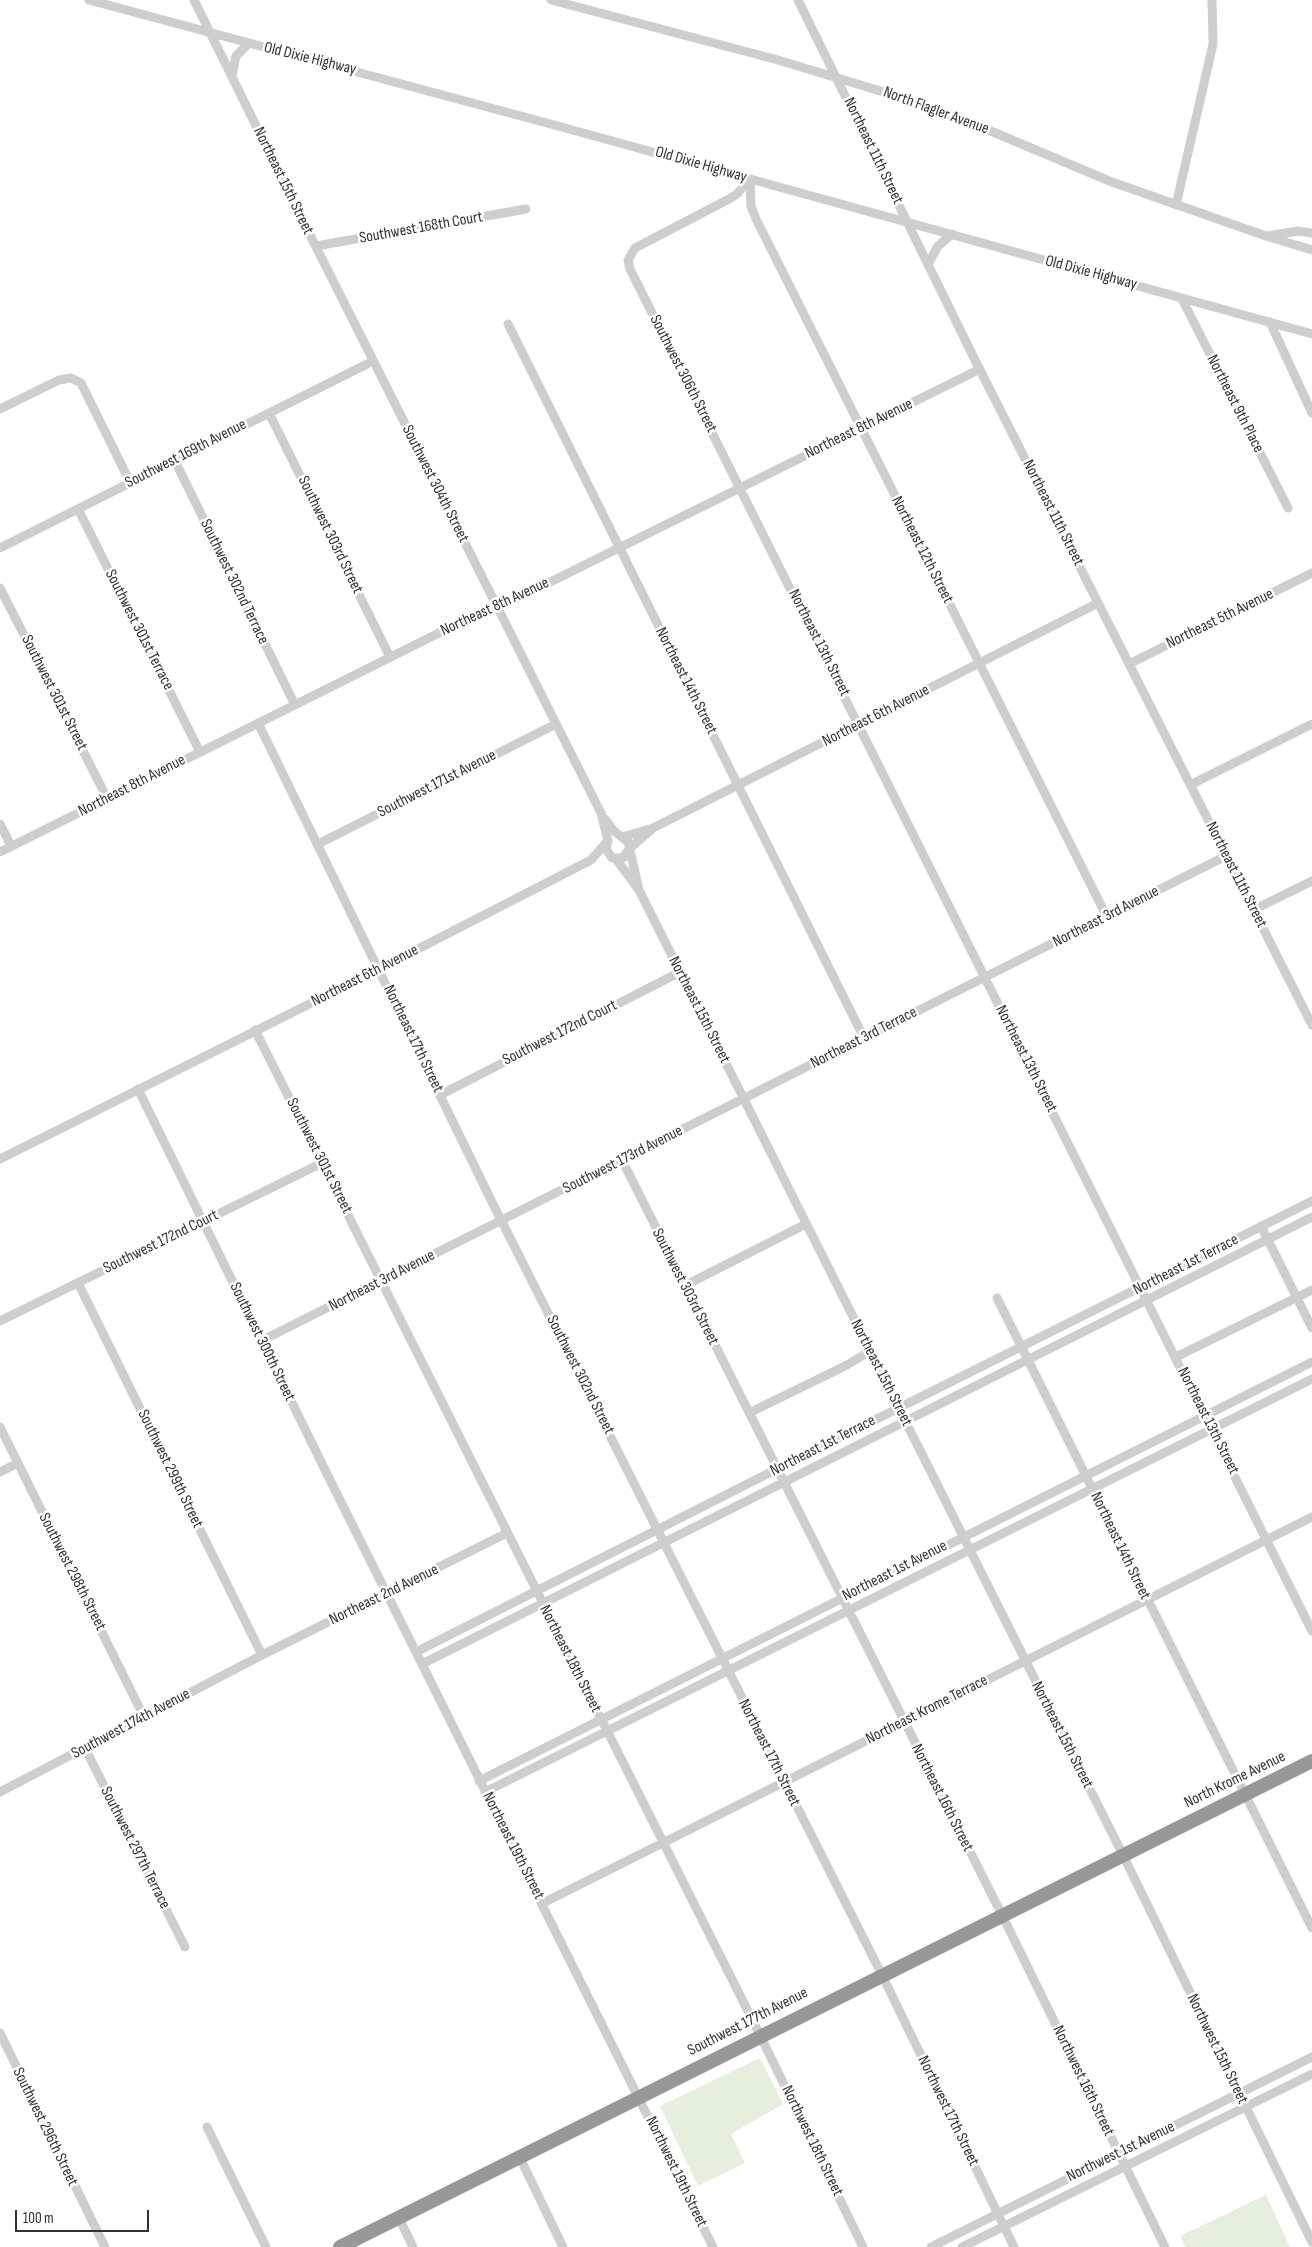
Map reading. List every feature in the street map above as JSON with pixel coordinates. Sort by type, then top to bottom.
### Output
[{"type":"highway","name":"North Krome Avenue","points":[[1174,1830],[1312,1761]]},
{"type":"highway","name":"Southwest 177th Avenue","points":[[340,2247],[1174,1830]]},
{"type":"street","name":"Old Dixie Highway","points":[[89,0],[362,72],[1312,334]]},
{"type":"street","name":"Northeast 15th Street","points":[[194,0],[373,361]]},
{"type":"street","name":"North Flagler Avenue","points":[[551,0],[581,4],[836,76],[900,97],[984,129],[1112,182],[1266,236],[1312,250]]},
{"type":"street","name":"Northeast 11th Street","points":[[798,0],[980,369],[1312,1025]]},
{"type":"street","points":[[1176,205],[1213,44],[1212,0]]},
{"type":"street","points":[[232,76],[236,56],[249,43]]},
{"type":"street","name":"Southwest 306th Street","points":[[740,488],[630,270],[628,260],[630,254],[642,244],[729,199],[737,194],[750,179]]},
{"type":"street","name":"Northeast 12th Street","points":[[750,179],[751,206],[756,219],[1107,917]]},
{"type":"street","name":"Southwest 168th Court","points":[[316,246],[526,209]]},
{"type":"street","points":[[1266,236],[1298,231],[1312,233]]},
{"type":"street","points":[[928,264],[938,246],[952,234]]},
{"type":"street","name":"Northeast 9th Place","points":[[1182,299],[1288,508]]},
{"type":"street","points":[[1270,322],[1312,413]]},
{"type":"street","name":"Northeast 14th Street","points":[[508,324],[864,1038]]},
{"type":"street","name":"Southwest 169th Avenue","points":[[0,548],[373,361]]},
{"type":"street","name":"Southwest 304th Street","points":[[373,361],[497,606]]},
{"type":"street","name":"Northeast 8th Avenue","points":[[0,852],[481,612],[512,601],[980,369]]},
{"type":"street","points":[[0,409],[59,380],[71,378],[81,383],[130,482]]},
{"type":"street","name":"Southwest 303rd Street","points":[[269,412],[390,657]]},
{"type":"street","name":"Southwest 302nd Terrace","points":[[174,460],[295,705]]},
{"type":"street","name":"Northeast 13th Street","points":[[740,488],[1312,1631]]},
{"type":"street","name":"Southwest 301st Terrace","points":[[78,509],[200,752]]},
{"type":"street","name":"Northeast 5th Avenue","points":[[1129,664],[1312,573]]},
{"type":"street","name":"Southwest 301st Street","points":[[0,588],[108,798]]},
{"type":"street","name":"Northeast 6th Avenue","points":[[621,837],[653,828],[1098,603]]},
{"type":"street","points":[[497,606],[600,814],[607,842],[607,853],[613,858],[623,858],[629,849],[628,842],[600,814]]},
{"type":"street","name":"Northeast 17th Street","points":[[258,724],[502,1220]]},
{"type":"street","name":"Southwest 171st Avenue","points":[[318,844],[556,724]]},
{"type":"street","points":[[1190,785],[1312,724]]},
{"type":"street","points":[[0,824],[11,846]]},
{"type":"street","name":"Northeast 6th Avenue","points":[[629,849],[653,828]]},
{"type":"street","points":[[607,842],[612,837],[621,837]]},
{"type":"street","name":"Northeast 6th Avenue","points":[[0,1159],[379,969],[590,860],[607,842]]},
{"type":"street","name":"Northeast 15th Street","points":[[629,849],[639,890]]},
{"type":"street","name":"Northeast 3rd Avenue","points":[[985,977],[1226,856]]},
{"type":"street","name":"Northeast 15th Street","points":[[613,858],[639,890],[1024,1661],[1123,1855]]},
{"type":"street","name":"Northeast 6th Avenue","points":[[590,860],[613,858]]},
{"type":"street","points":[[1254,910],[1312,881]]},
{"type":"street","name":"Southwest 172nd Court","points":[[440,1095],[680,972]]},
{"type":"street","name":"Northeast 3rd Terrace","points":[[744,1098],[985,977]]},
{"type":"street","name":"Southwest 301st Street","points":[[256,1030],[382,1282]]},
{"type":"street","name":"Southwest 300th Street","points":[[138,1089],[387,1594]]},
{"type":"street","name":"Southwest 173rd Avenue","points":[[502,1220],[744,1098]]},
{"type":"street","name":"Southwest 303rd Street","points":[[622,1160],[749,1413]]},
{"type":"street","name":"Southwest 172nd Court","points":[[0,1321],[322,1163]]},
{"type":"street","name":"Northeast 1st Terrace","points":[[416,1652],[1312,1201]]},
{"type":"street","name":"Northeast 1st Terrace","points":[[422,1664],[1312,1217]]},
{"type":"street","name":"Northeast 3rd Avenue","points":[[261,1340],[382,1282],[502,1220]]},
{"type":"street","name":"Southwest 302nd Street","points":[[502,1220],[658,1530]]},
{"type":"street","points":[[684,1286],[806,1224]]},
{"type":"street","points":[[1261,1226],[1312,1328]]},
{"type":"street","name":"Northeast 18th Street","points":[[382,1282],[760,2036]]},
{"type":"street","name":"Southwest 299th Street","points":[[78,1283],[262,1655]]},
{"type":"street","points":[[1176,1357],[1312,1290]]},
{"type":"street","name":"Northeast 14th Street","points":[[997,1298],[1312,1928]]},
{"type":"street","points":[[749,1413],[847,1365],[870,1351]]},
{"type":"street","name":"Northeast 1st Avenue","points":[[479,1781],[1312,1362]]},
{"type":"street","name":"Northeast 1st Avenue","points":[[485,1792],[1312,1379]]},
{"type":"street","name":"Northeast 16th Street","points":[[749,1413],[1002,1915]]},
{"type":"street","name":"Southwest 298th Street","points":[[0,1427],[144,1717]]},
{"type":"street","points":[[0,1472],[18,1463]]},
{"type":"street","name":"Northeast Krome Terrace","points":[[542,1903],[1312,1517]]},
{"type":"street","name":"Northeast 17th Street","points":[[658,1530],[882,1975]]},
{"type":"street","name":"Northeast 2nd Avenue","points":[[262,1655],[507,1534]]},
{"type":"street","name":"Northeast 19th Street","points":[[387,1594],[479,1781],[640,2097]]},
{"type":"street","name":"Southwest 174th Avenue","points":[[0,1792],[262,1655]]},
{"type":"street","name":"Southwest 297th Terrace","points":[[85,1748],[185,1947]]},
{"type":"street","name":"Northwest 15th Street","points":[[1123,1855],[1312,2242]]},
{"type":"street","name":"Northwest 16th Street","points":[[1002,1915],[1165,2247]]},
{"type":"street","name":"Northwest 17th Street","points":[[882,1975],[1014,2247]]},
{"type":"street","name":"Southwest 296th Street","points":[[0,2033],[105,2247]]},
{"type":"street","name":"Northwest 18th Street","points":[[760,2036],[863,2247]]},
{"type":"street","name":"Northwest 1st Avenue","points":[[930,2247],[1312,2057]]},
{"type":"street","name":"Northwest 1st Avenue","points":[[962,2247],[1312,2074]]},
{"type":"street","name":"Northwest 19th Street","points":[[640,2097],[713,2247]]},
{"type":"street","points":[[207,2127],[266,2247]]},
{"type":"street","points":[[520,2158],[563,2247]]},
{"type":"street","points":[[399,2218],[413,2247]]},
{"type":"green space","points":[[760,2058],[783,2104],[731,2134],[745,2163],[698,2186],[660,2106]]},
{"type":"green space","points":[[1266,2195],[1290,2247],[1185,2247],[1180,2236]]}]
